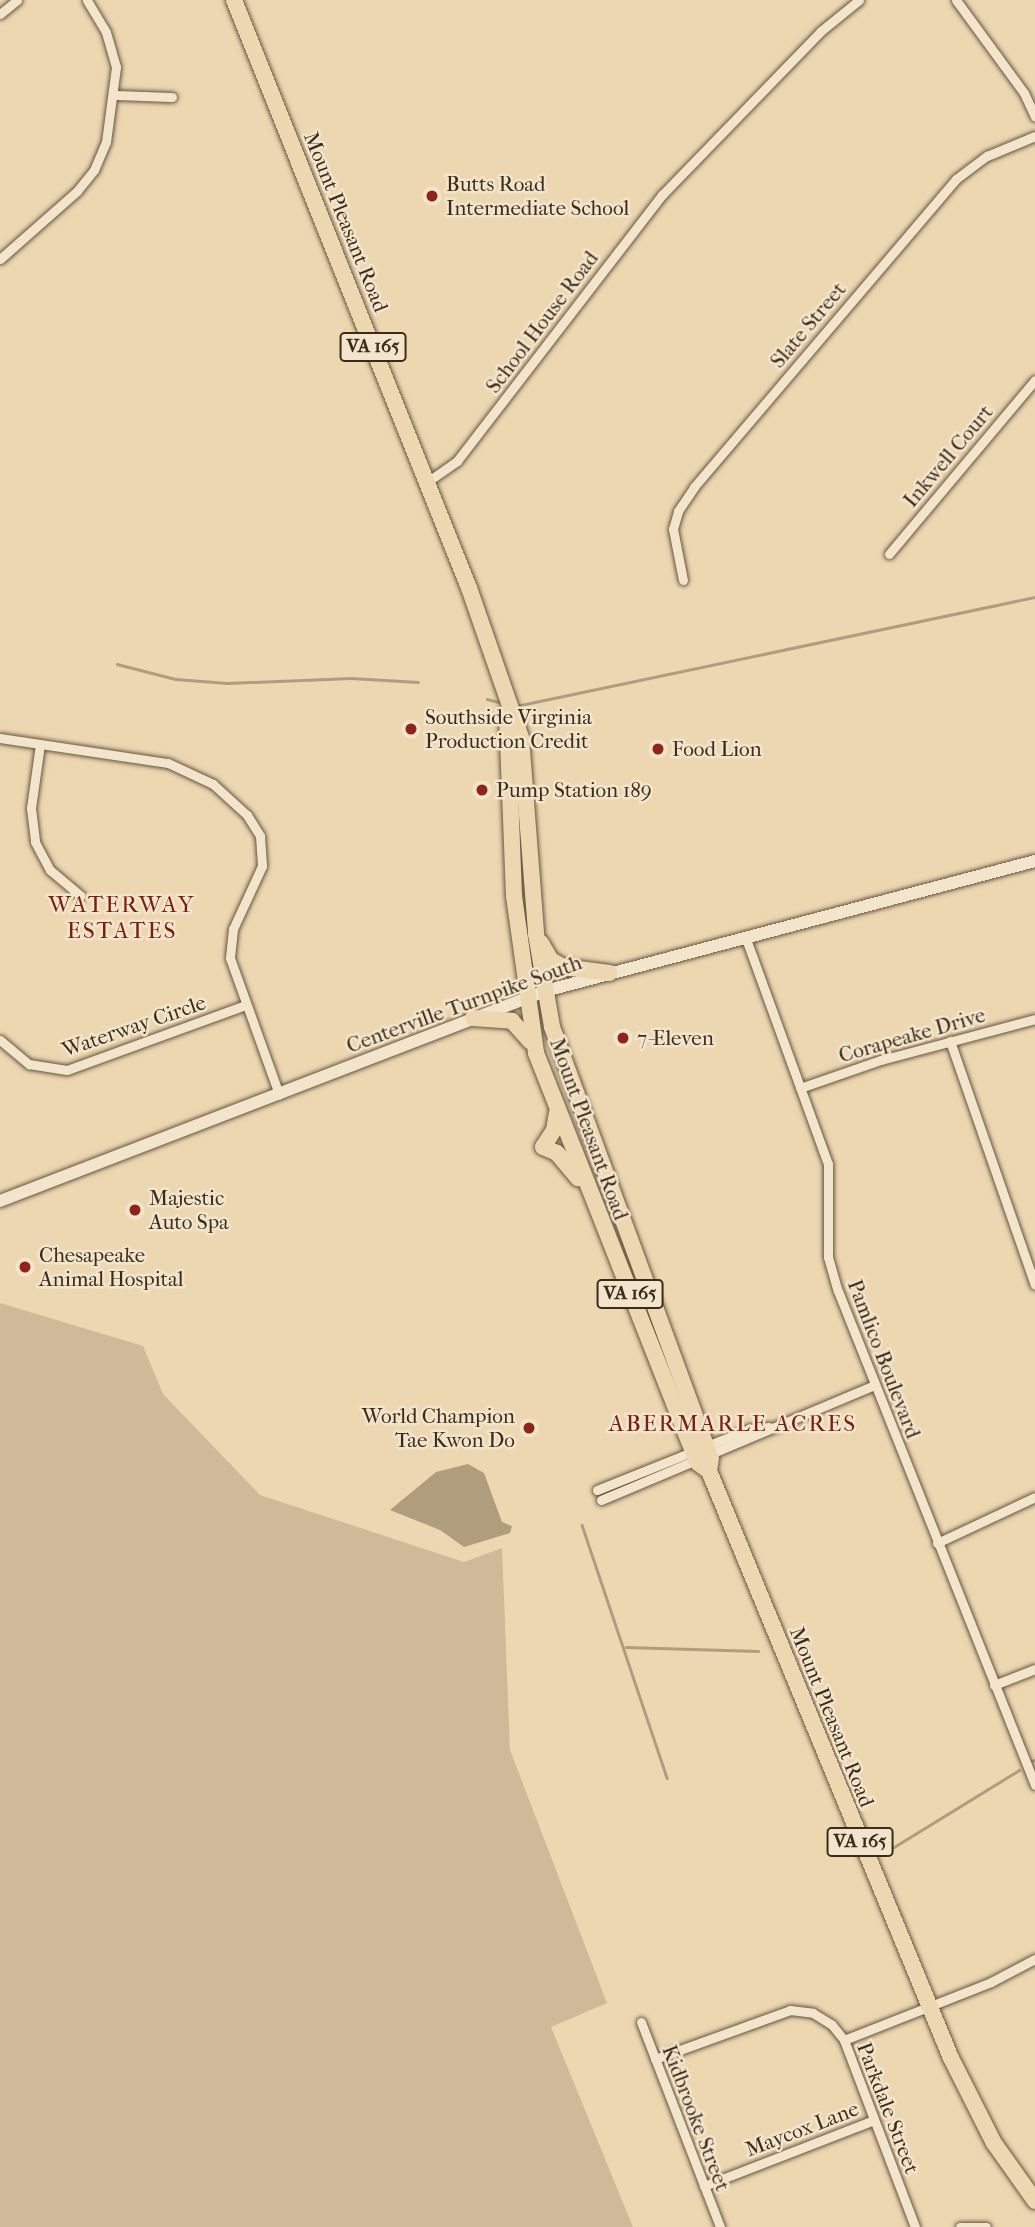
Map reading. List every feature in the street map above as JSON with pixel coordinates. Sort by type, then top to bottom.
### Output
[{"type":"highway","name":"Mount Pleasant Road","points":[[234,0],[427,482],[521,737],[526,774],[536,934],[545,991],[564,1062],[612,1189],[703,1458]]},
{"type":"highway","name":"Mount Pleasant Road","points":[[506,696],[513,883],[525,998],[536,1053],[557,1113],[929,2005],[977,2113],[1035,2201]]},
{"type":"highway","points":[[536,934],[556,964],[610,973]]},
{"type":"highway","points":[[473,1018],[517,1024],[536,1053]]},
{"type":"highway","points":[[557,1113],[554,1130],[542,1147],[556,1153],[589,1191],[612,1189]]},
{"type":"main road","name":"Centerville Turnpike South","points":[[0,1202],[545,991],[1035,861]]},
{"type":"street","points":[[0,14],[17,0]]},
{"type":"street","points":[[0,259],[94,170],[112,122],[115,95],[112,50],[87,0]]},
{"type":"street","name":"School House Road","points":[[427,482],[457,461],[662,195],[821,31],[859,0]]},
{"type":"street","points":[[956,0],[1024,93],[1035,117]]},
{"type":"street","points":[[115,95],[172,97]]},
{"type":"street","name":"Slate Street","points":[[683,580],[674,521],[694,487],[940,195],[987,156],[1035,136]]},
{"type":"street","name":"Inkwell Court","points":[[889,554],[1035,380]]},
{"type":"street","points":[[0,738],[168,763],[213,784],[247,815],[260,836],[263,854],[260,874],[231,940],[230,958],[279,1094]]},
{"type":"street","points":[[40,744],[31,821],[35,842],[50,870],[81,896]]},
{"type":"street","name":"Pamlico Boulevard","points":[[745,936],[828,1164],[828,1243],[833,1278],[1035,1785]]},
{"type":"street","name":"Waterway Circle","points":[[0,1040],[29,1064],[66,1070],[246,1005]]},
{"type":"street","name":"Corapeake Drive","points":[[800,1087],[950,1041],[1035,1019]]},
{"type":"street","points":[[950,1041],[1035,1285]]},
{"type":"street","points":[[601,1500],[875,1385]]},
{"type":"street","points":[[597,1490],[703,1458]]},
{"type":"street","points":[[937,1543],[1035,1497]]},
{"type":"street","points":[[994,1685],[1035,1669]]},
{"type":"street","points":[[844,2040],[990,1982],[1035,1959]]},
{"type":"street","name":"Parkdale Street","points":[[655,2059],[790,2010],[813,2013],[832,2025],[844,2040],[915,2227]]},
{"type":"street","name":"Kidbrooke Street","points":[[641,2022],[720,2227]]},
{"type":"street","name":"Maycox Lane","points":[[704,2186],[874,2120]]},
{"type":"street","points":[[960,2227],[986,2227]]},
{"type":"shaded area","points":[[0,1303],[143,1346],[163,1394],[260,1495],[464,1562],[502,1548],[510,1750],[607,2003],[551,2027],[633,2227],[0,2227]]},
{"type":"shaded area","points":[[468,1464],[484,1473],[502,1522],[512,1526],[510,1533],[464,1547],[440,1530],[390,1510],[436,1472]]},
{"type":"waterway","points":[[516,706],[1035,597]]},
{"type":"waterway","points":[[117,664],[176,679],[227,683],[351,678],[418,682]]},
{"type":"waterway","points":[[487,699],[499,702]]},
{"type":"waterway","points":[[582,1525],[667,1778]]},
{"type":"waterway","points":[[626,1647],[758,1651]]},
{"type":"waterway","points":[[881,1855],[1019,1770]]},
{"type":"place","name":"Butts Road Intermediate School","points":[[432,196]]},
{"type":"place","name":"Southside Virginia Production Credit","points":[[411,729]]},
{"type":"place","name":"Food Lion","points":[[658,749]]},
{"type":"place","name":"Pump Station 189","points":[[482,790]]},
{"type":"place","name":"7-Eleven","points":[[623,1038]]},
{"type":"place","name":"Majestic Auto Spa","points":[[135,1210]]},
{"type":"place","name":"Chesapeake Animal Hospital","points":[[25,1267]]},
{"type":"place","name":"World Champion Tae Kwon Do","points":[[529,1428]]},
{"type":"district","name":"WATERWAY ESTATES","points":[[122,918]]},
{"type":"district","name":"ABERMARLE ACRES","points":[[733,1424]]}]
